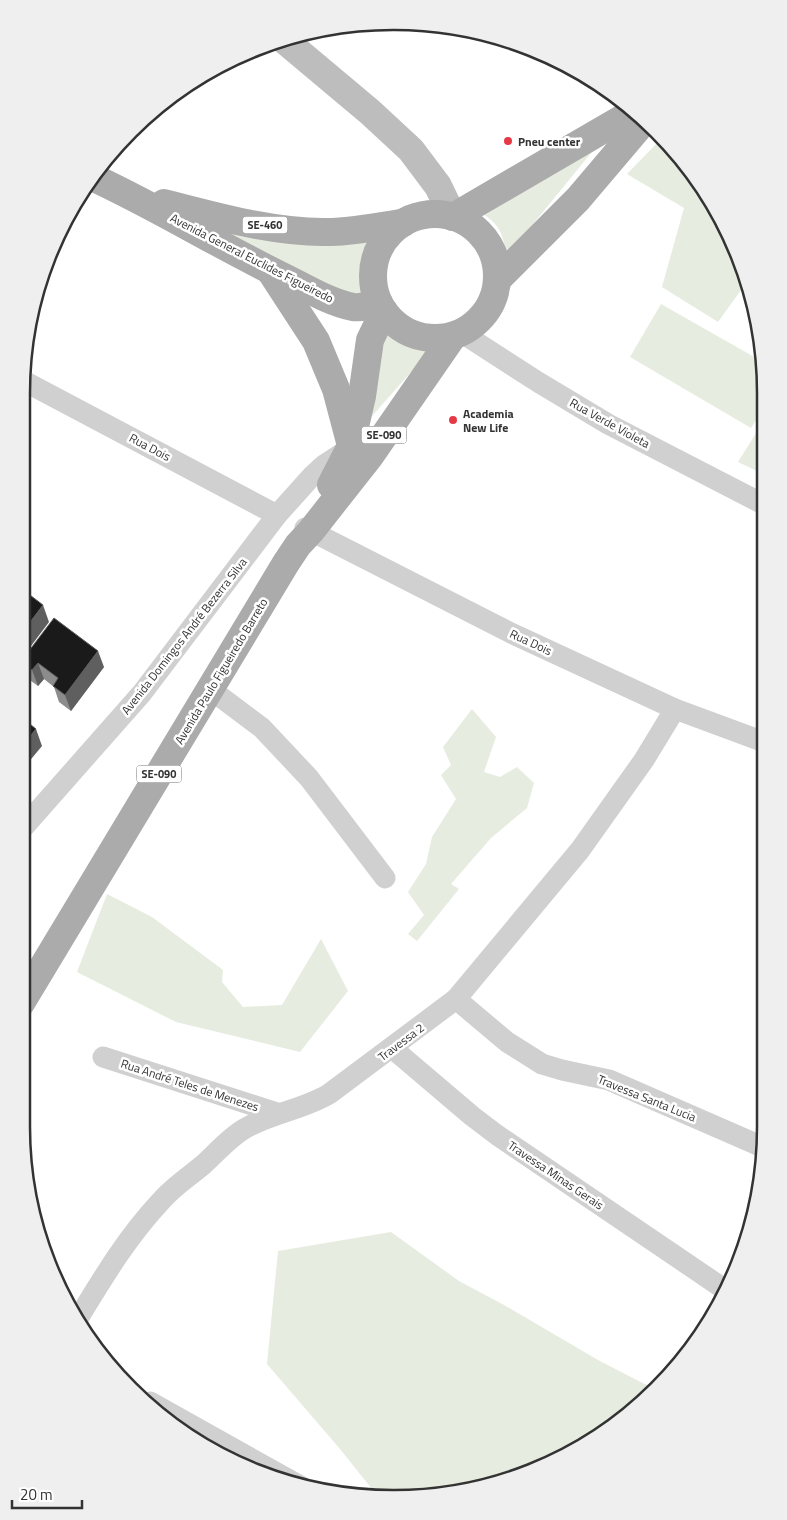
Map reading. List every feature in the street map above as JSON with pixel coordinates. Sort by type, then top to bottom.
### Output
[{"type":"main road","points":[[453,216],[627,115]]},
{"type":"main road","points":[[498,278],[578,199],[639,126]]},
{"type":"main road","name":"Avenida General Euclides Figueiredo","points":[[100,180],[270,271],[330,299],[351,306],[364,308],[381,307]]},
{"type":"main road","name":"Avenida General Euclides Figueiredo","points":[[129,194],[230,219],[305,232],[326,232],[403,223]]},
{"type":"main road","points":[[427,214],[453,216],[471,226],[486,240],[495,258],[498,278],[495,295],[488,311],[476,323],[458,334],[438,338],[422,337],[407,332],[394,323],[381,307],[373,286],[373,267],[379,250],[389,234],[403,223],[427,214]]},
{"type":"main road","points":[[270,271],[316,341],[336,389],[351,447]]},
{"type":"main road","name":"Avenida Paulo Figueiredo Barreto","points":[[30,988],[305,535],[351,447],[362,396],[370,340],[381,307]]},
{"type":"main road","name":"Avenida Paulo Figueiredo Barreto","points":[[305,535],[370,456],[458,334]]},
{"type":"street","points":[[290,45],[370,112],[411,150],[438,186],[453,216]]},
{"type":"street","name":"Rua Verde Violeta","points":[[458,334],[608,424],[757,501]]},
{"type":"street","name":"Rua Dois","points":[[30,384],[277,515]]},
{"type":"street","name":"Avenida Domingos André Bezerra Silva","points":[[30,820],[142,693],[277,515],[312,476],[351,447]]},
{"type":"street","name":"Rua Dois","points":[[305,535],[675,710],[757,739]]},
{"type":"street","points":[[210,689],[262,728],[309,778],[385,878]]},
{"type":"street","name":"Travessa 2","points":[[82,1312],[112,1262],[131,1236],[162,1200],[244,1129],[277,1113],[316,1102],[358,1074],[456,1000],[580,850],[644,760],[675,710]]},
{"type":"street","name":"Travessa Santa Lucia","points":[[456,1000],[507,1042],[542,1064],[609,1080],[756,1144]]},
{"type":"street","name":"Travessa Minas Gerais","points":[[392,1048],[497,1135],[720,1286]]},
{"type":"street","name":"Rua André Teles de Menezes","points":[[103,1057],[277,1113]]},
{"type":"street","points":[[169,1412],[270,1468]]},
{"type":"shaded area","points":[[609,131],[507,256],[503,238],[497,226],[488,217],[472,207]]},
{"type":"shaded area","points":[[657,143],[696,192],[720,233],[742,289],[718,322],[662,287],[684,208],[627,174]]},
{"type":"shaded area","points":[[202,230],[380,230],[367,264],[369,301],[322,291]]},
{"type":"shaded area","points":[[661,304],[755,357],[757,418],[751,428],[630,357]]},
{"type":"shaded area","points":[[362,324],[399,340],[433,347],[357,433]]},
{"type":"shaded area","points":[[757,432],[757,471],[738,462]]},
{"type":"shaded area","points":[[472,709],[496,737],[484,772],[500,777],[517,767],[534,783],[527,808],[491,838],[451,884],[459,889],[417,941],[408,934],[424,915],[408,892],[426,864],[432,837],[456,799],[441,775],[451,765],[443,747]]},
{"type":"shaded area","points":[[107,894],[152,917],[223,970],[222,982],[243,1007],[282,1005],[321,939],[348,991],[300,1052],[176,1022],[77,972]]},
{"type":"shaded area","points":[[391,1232],[459,1281],[598,1360],[649,1386],[615,1415],[595,1429],[554,1453],[510,1471],[488,1478],[441,1487],[394,1490],[372,1489],[267,1364],[278,1251]]},
{"type":"building","points":[[30,595],[43,605],[30,622]]},
{"type":"building","points":[[54,618],[98,651],[65,695],[53,686],[58,678],[38,663],[32,670],[30,668],[30,650]]},
{"type":"building","points":[[30,724],[36,729],[30,736]]},
{"type":"place","name":"Pneu center","points":[[508,141]]},
{"type":"place","name":"Academia New Life","points":[[453,420]]}]
